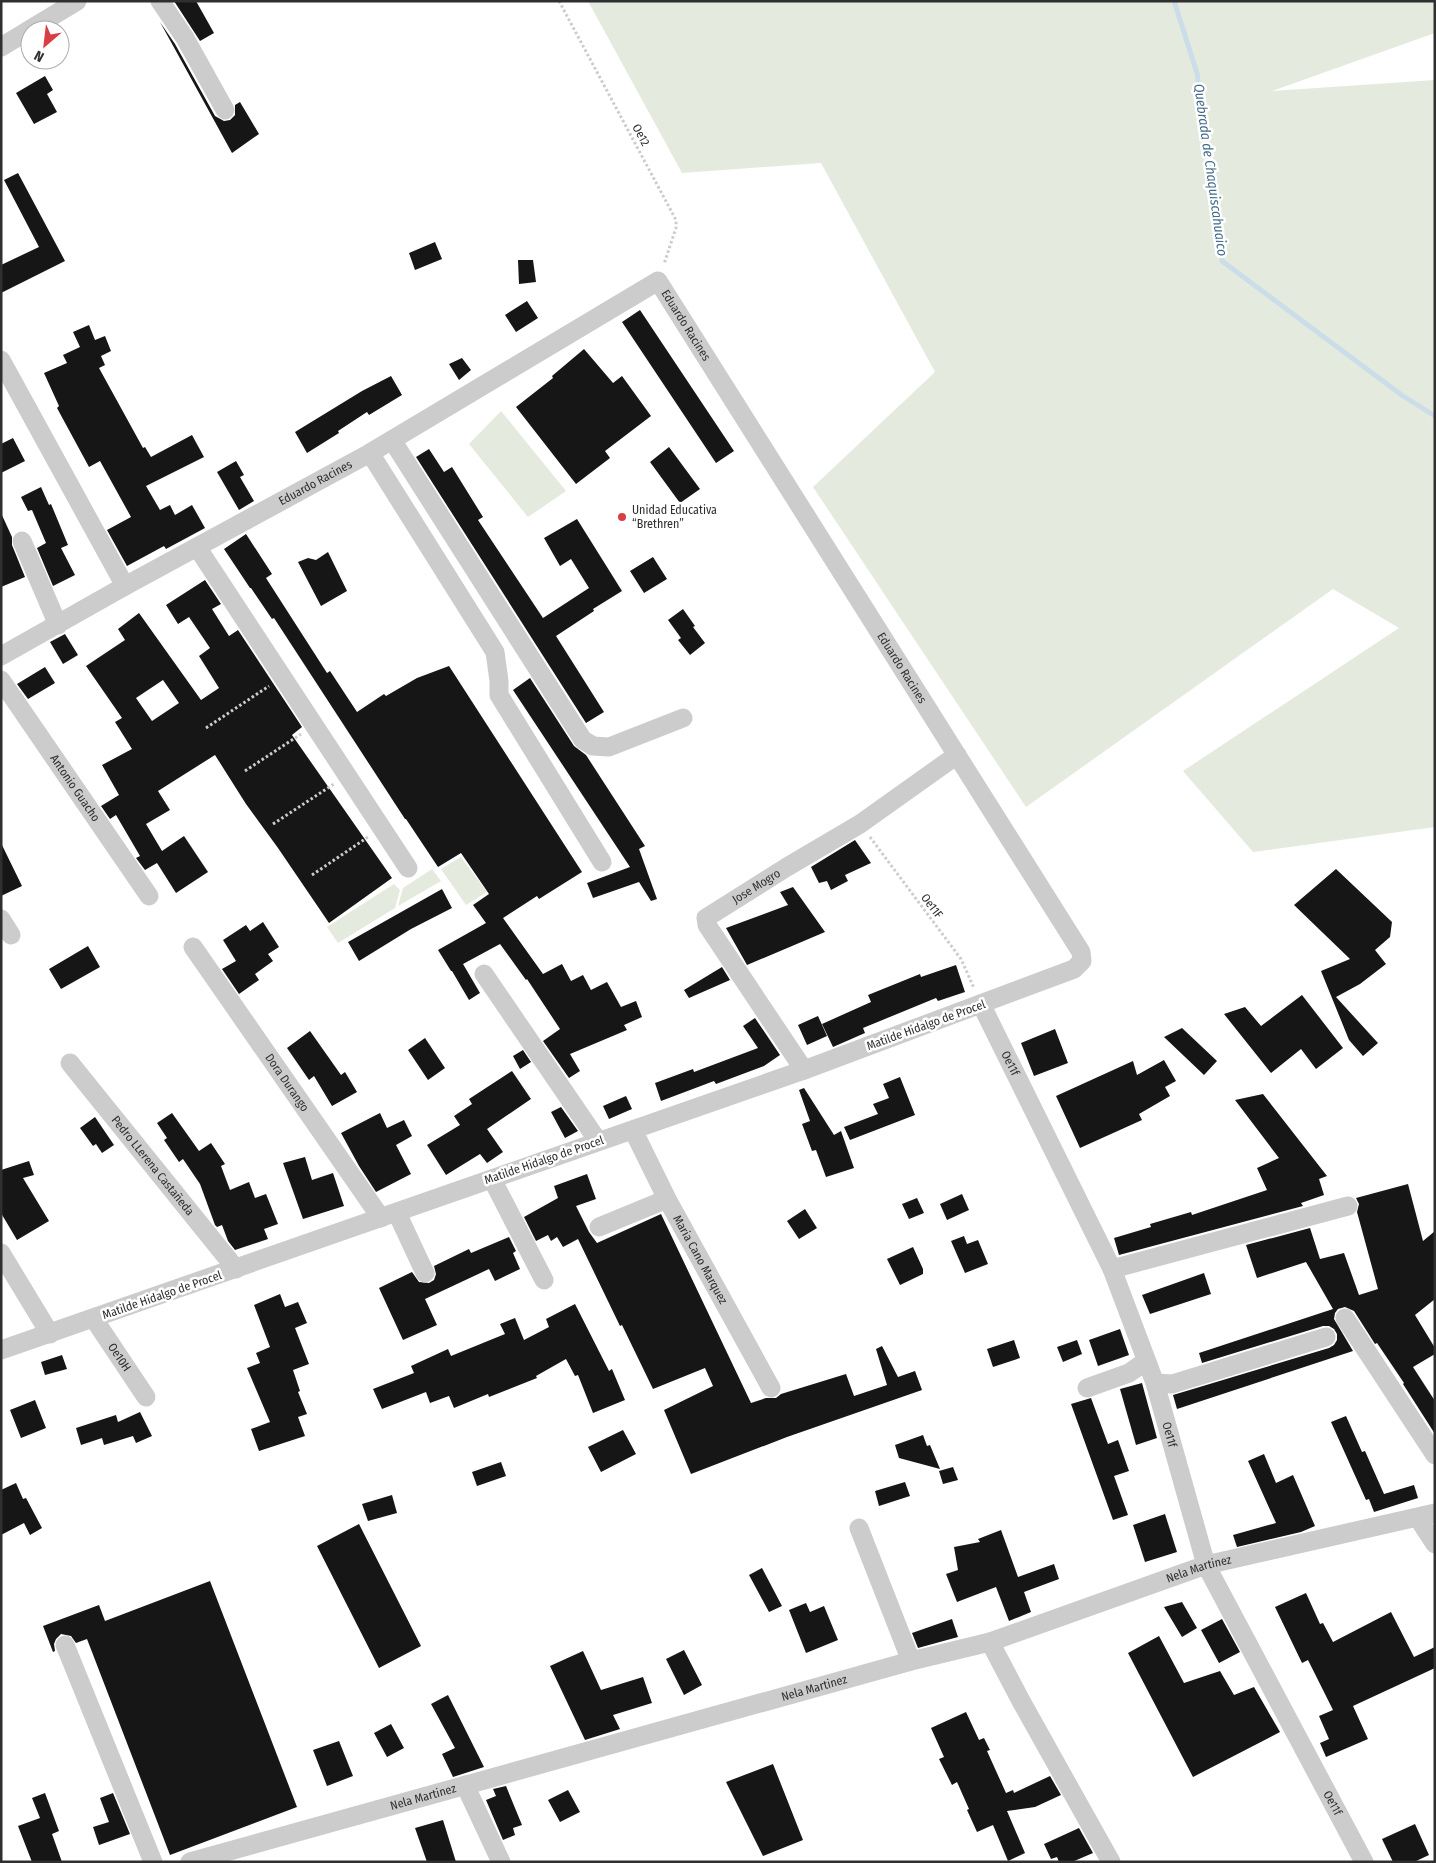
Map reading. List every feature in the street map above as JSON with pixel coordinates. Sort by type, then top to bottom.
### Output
[{"type":"street","points":[[1,47],[77,1]]},
{"type":"street","points":[[160,1],[185,38],[225,110]]},
{"type":"street","name":"Eduardo Racines","points":[[3,651],[58,625],[125,586],[370,453],[658,281],[1081,952],[1082,960]]},
{"type":"street","points":[[1,360],[125,586]]},
{"type":"street","points":[[392,440],[583,740],[593,746],[609,747],[683,718]]},
{"type":"street","points":[[370,453],[495,652],[499,695],[602,862]]},
{"type":"street","points":[[22,541],[58,625]]},
{"type":"street","points":[[197,547],[408,868]]},
{"type":"street","name":"Antonio Guacho","points":[[1,680],[149,896]]},
{"type":"street","name":"Jose Mogro","points":[[804,1070],[707,925],[706,918],[860,824],[957,755]]},
{"type":"street","points":[[1,919],[11,935]]},
{"type":"street","name":"Dora Durango","points":[[193,947],[389,1215],[425,1273]]},
{"type":"street","name":"Matilde Hidalgo de Procel","points":[[1,1350],[804,1070],[1074,969],[1082,960]]},
{"type":"street","points":[[484,974],[598,1141]]},
{"type":"street","name":"Oe11f","points":[[981,1004],[1112,1270],[1155,1383],[1206,1564],[1364,1862]]},
{"type":"street","name":"Pedro LLerena Castañeda","points":[[70,1064],[236,1269]]},
{"type":"street","name":"Maria Cano Marquez","points":[[633,1130],[667,1198],[771,1388]]},
{"type":"street","points":[[492,1178],[544,1280]]},
{"type":"street","points":[[599,1227],[667,1198]]},
{"type":"street","points":[[1112,1270],[1348,1206]]},
{"type":"street","points":[[1,1253],[50,1334]]},
{"type":"street","points":[[1345,1318],[1435,1455]]},
{"type":"street","name":"Oe10H","points":[[94,1319],[146,1397]]},
{"type":"street","points":[[1155,1383],[1172,1384],[1326,1337]]},
{"type":"street","points":[[1087,1388],[1129,1373],[1146,1361]]},
{"type":"street","points":[[1426,1516],[1435,1544]]},
{"type":"street","name":"Nela Martinez","points":[[190,1862],[911,1661],[990,1642],[1206,1564],[1426,1516]]},
{"type":"street","points":[[859,1528],[911,1661]]},
{"type":"street","points":[[990,1642],[1111,1862]]},
{"type":"street","points":[[65,1646],[153,1862]]},
{"type":"street","points":[[465,1784],[501,1862]]},
{"type":"path","name":"Oe12","points":[[560,1],[676,220],[676,228],[658,281]]},
{"type":"path","points":[[206,728],[282,677]]},
{"type":"path","points":[[245,771],[314,725]]},
{"type":"path","points":[[273,824],[347,776]]},
{"type":"path","name":"Oe11F","points":[[860,824],[961,959],[981,1004]]},
{"type":"path","points":[[312,875],[382,828]]},
{"type":"shaded area","points":[[588,1],[1435,1],[1435,33],[1272,91],[1435,80],[1435,827],[1253,852],[1183,771],[1399,628],[1333,589],[1026,807],[813,487],[935,372],[821,163],[682,173]]},
{"type":"shaded area","points":[[501,411],[566,491],[528,517],[469,444]]},
{"type":"shaded area","points":[[461,857],[487,892],[466,905],[441,869]]},
{"type":"shaded area","points":[[432,869],[441,881],[398,906],[403,888]]},
{"type":"shaded area","points":[[394,884],[400,890],[395,908],[338,943],[327,927]]},
{"type":"building","points":[[174,1],[196,1],[214,33],[200,41]]},
{"type":"building","points":[[160,22],[175,44],[215,116],[224,121],[230,120],[235,115],[235,105],[240,102],[259,134],[232,153]]},
{"type":"building","points":[[45,76],[53,90],[47,94],[57,112],[34,124],[16,93]]},
{"type":"building","points":[[18,173],[65,261],[1,293],[1,265],[39,247],[4,180]]},
{"type":"building","points":[[435,242],[442,259],[415,270],[409,253]]},
{"type":"building","points":[[518,260],[533,260],[536,282],[519,284]]},
{"type":"building","points":[[527,301],[538,318],[516,332],[505,315]]},
{"type":"building","points":[[640,310],[734,451],[716,463],[622,322]]},
{"type":"building","points":[[89,325],[95,340],[105,336],[111,351],[101,356],[105,365],[99,368],[143,448],[145,447],[151,457],[192,435],[204,457],[146,486],[160,510],[170,505],[175,515],[192,505],[205,528],[166,549],[164,546],[127,566],[107,530],[131,517],[100,461],[89,467],[57,408],[59,406],[44,373],[67,363],[63,355],[80,347],[73,332]]},
{"type":"building","points":[[584,349],[613,383],[622,376],[651,416],[605,451],[610,458],[576,484],[516,407],[553,378],[552,376]]},
{"type":"building","points":[[462,358],[471,370],[459,380],[449,364]]},
{"type":"building","points":[[391,376],[402,395],[369,415],[367,412],[338,431],[339,433],[307,453],[295,432],[362,391]]},
{"type":"building","points":[[13,438],[25,461],[1,473],[1,444]]},
{"type":"building","points":[[669,447],[700,489],[680,503],[650,462]]},
{"type":"building","points":[[429,449],[444,472],[452,467],[483,517],[478,520],[543,618],[589,588],[571,559],[560,566],[544,538],[577,519],[622,591],[556,636],[604,712],[586,723],[416,457]]},
{"type":"building","points":[[236,461],[244,475],[240,477],[254,501],[239,510],[217,472]]},
{"type":"building","points":[[41,487],[49,505],[51,504],[68,545],[61,548],[75,575],[53,586],[37,548],[46,543],[32,510],[28,511],[21,497]]},
{"type":"building","points":[[1,513],[12,537],[12,545],[25,577],[1,587]]},
{"type":"building","points":[[246,534],[272,574],[266,578],[327,673],[330,671],[357,712],[384,694],[386,696],[417,678],[449,666],[582,872],[539,899],[537,896],[503,918],[543,974],[562,964],[571,981],[583,975],[591,990],[607,982],[621,1007],[636,1001],[642,1017],[624,1025],[627,1030],[570,1054],[580,1071],[569,1078],[543,1041],[560,1029],[527,979],[500,944],[463,964],[480,993],[469,1000],[438,950],[486,923],[473,905],[489,894],[461,853],[438,867],[405,819],[274,618],[272,619],[224,549]]},
{"type":"building","points":[[328,552],[347,591],[321,606],[298,562],[308,558],[316,560]]},
{"type":"building","points":[[653,557],[667,579],[644,593],[630,571]]},
{"type":"building","points":[[205,580],[221,604],[212,609],[229,636],[238,630],[302,727],[292,735],[392,878],[329,923],[246,804],[215,755],[158,791],[170,810],[146,824],[162,851],[184,836],[208,872],[176,893],[157,863],[145,870],[136,858],[140,856],[116,815],[110,819],[101,806],[119,795],[102,765],[132,749],[115,722],[122,718],[86,666],[125,640],[118,629],[139,613],[201,700],[219,688],[199,656],[210,648],[189,617],[178,624],[166,605]],"holes":[[[163,680],[179,703],[152,721],[136,698]]]},
{"type":"building","points":[[683,609],[705,643],[690,655],[678,640],[681,638],[668,620]]},
{"type":"building","points":[[65,634],[78,655],[63,664],[50,642]]},
{"type":"building","points":[[45,667],[55,683],[28,699],[17,684]]},
{"type":"building","points":[[530,678],[574,746],[586,755],[645,846],[639,849],[657,899],[651,901],[639,882],[593,898],[587,883],[630,867],[513,690]]},
{"type":"building","points":[[855,840],[871,863],[845,875],[848,881],[831,890],[827,881],[819,883],[811,867]]},
{"type":"building","points":[[1,843],[22,886],[1,896]]},
{"type":"building","points":[[1336,869],[1392,922],[1390,937],[1375,950],[1386,964],[1360,984],[1336,997],[1378,1043],[1363,1056],[1349,1040],[1321,971],[1350,959],[1294,905]]},
{"type":"building","points":[[793,887],[825,932],[747,965],[726,928],[788,905],[780,892]]},
{"type":"building","points":[[442,889],[452,908],[411,929],[359,961],[348,942]]},
{"type":"building","points":[[263,922],[279,947],[268,954],[273,961],[255,974],[259,980],[239,994],[222,969],[236,961],[223,940],[246,925],[250,931]]},
{"type":"building","points":[[88,946],[100,967],[61,989],[49,969]]},
{"type":"building","points":[[956,965],[965,992],[938,1001],[936,998],[863,1028],[865,1033],[833,1047],[822,1024],[871,1002],[868,995],[920,974],[921,977]]},
{"type":"building","points":[[722,967],[730,980],[689,998],[684,990]]},
{"type":"building","points":[[1302,995],[1343,1048],[1316,1069],[1301,1049],[1271,1073],[1224,1014],[1245,1007],[1261,1026]]},
{"type":"building","points":[[818,1016],[827,1036],[807,1045],[798,1025]]},
{"type":"building","points":[[755,1018],[780,1055],[764,1066],[716,1084],[714,1081],[661,1101],[655,1083],[693,1069],[694,1072],[758,1048],[743,1026]]},
{"type":"building","points":[[1182,1028],[1217,1061],[1204,1075],[1164,1037]]},
{"type":"building","points":[[1055,1029],[1068,1063],[1034,1076],[1021,1043]]},
{"type":"building","points":[[310,1031],[341,1075],[345,1072],[357,1092],[332,1106],[314,1076],[309,1080],[287,1048]]},
{"type":"building","points":[[425,1038],[445,1068],[428,1080],[408,1050]]},
{"type":"building","points":[[523,1050],[531,1062],[520,1069],[513,1056]]},
{"type":"building","points":[[1164,1060],[1176,1081],[1165,1087],[1170,1096],[1139,1114],[1142,1120],[1080,1148],[1056,1096],[1133,1061],[1137,1075]]},
{"type":"building","points":[[512,1071],[531,1099],[487,1129],[503,1152],[487,1163],[480,1154],[446,1175],[427,1145],[460,1125],[454,1116],[472,1104],[469,1099]]},
{"type":"building","points":[[900,1077],[915,1115],[850,1140],[844,1127],[878,1114],[873,1104],[889,1098],[883,1084]]},
{"type":"building","points":[[804,1088],[834,1135],[841,1131],[854,1168],[826,1177],[816,1150],[812,1151],[802,1124],[810,1121],[799,1090]]},
{"type":"building","points":[[1263,1094],[1327,1176],[1319,1179],[1324,1195],[1301,1203],[1303,1206],[1119,1255],[1114,1238],[1151,1227],[1150,1224],[1191,1212],[1192,1215],[1267,1190],[1257,1168],[1279,1158],[1235,1100]]},
{"type":"building","points":[[626,1096],[632,1109],[609,1119],[603,1106]]},
{"type":"building","points":[[561,1107],[578,1131],[565,1138],[551,1112]]},
{"type":"building","points":[[172,1113],[199,1151],[211,1143],[225,1164],[221,1166],[230,1190],[249,1182],[255,1198],[266,1194],[278,1224],[264,1229],[268,1239],[235,1250],[228,1241],[222,1225],[217,1227],[215,1225],[200,1184],[183,1159],[179,1162],[164,1140],[167,1138],[157,1123]]},
{"type":"building","points":[[380,1113],[387,1128],[404,1120],[412,1136],[396,1145],[411,1174],[376,1192],[341,1133]]},
{"type":"building","points":[[95,1117],[114,1145],[102,1153],[96,1144],[93,1146],[80,1128]]},
{"type":"building","points":[[305,1157],[312,1180],[333,1173],[344,1206],[303,1219],[283,1163]]},
{"type":"building","points":[[29,1161],[34,1175],[23,1178],[49,1221],[17,1240],[1,1213],[1,1170]]},
{"type":"building","points":[[587,1174],[596,1199],[576,1206],[589,1232],[597,1243],[661,1214],[751,1403],[766,1398],[776,1398],[781,1394],[846,1374],[854,1396],[887,1385],[876,1349],[882,1346],[898,1377],[915,1371],[922,1390],[787,1437],[691,1474],[664,1410],[713,1386],[705,1368],[653,1389],[578,1239],[563,1247],[557,1237],[551,1241],[548,1235],[536,1241],[524,1217],[558,1198],[554,1186]]},
{"type":"building","points":[[1408,1184],[1423,1241],[1435,1231],[1435,1299],[1415,1315],[1435,1348],[1435,1354],[1413,1367],[1435,1401],[1435,1434],[1377,1343],[1375,1344],[1354,1311],[1345,1307],[1338,1309],[1334,1319],[1353,1351],[1177,1409],[1173,1395],[1329,1348],[1337,1340],[1337,1334],[1334,1329],[1329,1326],[1323,1326],[1202,1363],[1199,1353],[1333,1309],[1306,1262],[1257,1278],[1246,1245],[1310,1228],[1320,1259],[1344,1253],[1359,1295],[1378,1289],[1357,1212],[1359,1204],[1356,1198]]},
{"type":"building","points":[[962,1194],[969,1210],[947,1220],[940,1204]]},
{"type":"building","points":[[917,1198],[924,1213],[909,1219],[902,1204]]},
{"type":"building","points":[[805,1209],[817,1228],[799,1239],[787,1221]]},
{"type":"building","points":[[964,1236],[967,1244],[978,1240],[988,1264],[965,1273],[951,1241]]},
{"type":"building","points":[[509,1237],[516,1251],[513,1253],[520,1269],[495,1281],[489,1269],[425,1299],[437,1325],[403,1340],[379,1288],[412,1272],[419,1282],[429,1283],[434,1280],[436,1274],[434,1266],[469,1249],[471,1253]]},
{"type":"building","points":[[913,1247],[923,1269],[923,1274],[900,1285],[887,1259]]},
{"type":"building","points":[[1204,1273],[1211,1294],[1150,1314],[1142,1295]]},
{"type":"building","points":[[280,1294],[285,1307],[298,1302],[307,1323],[295,1328],[309,1364],[293,1370],[300,1391],[298,1392],[307,1414],[298,1417],[305,1436],[259,1451],[251,1429],[270,1422],[247,1368],[260,1363],[256,1353],[270,1347],[254,1305]]},
{"type":"building","points":[[575,1304],[609,1371],[612,1369],[625,1400],[593,1413],[578,1375],[575,1376],[566,1359],[536,1376],[537,1378],[489,1397],[488,1394],[454,1408],[449,1396],[430,1403],[426,1392],[382,1409],[373,1389],[414,1373],[411,1366],[448,1349],[451,1356],[505,1334],[500,1324],[515,1318],[524,1340],[549,1327],[546,1319]]},
{"type":"building","points":[[1120,1329],[1129,1355],[1098,1366],[1089,1340]]},
{"type":"building","points":[[1014,1340],[1020,1358],[993,1367],[987,1349]]},
{"type":"building","points":[[1077,1340],[1082,1354],[1063,1362],[1057,1347]]},
{"type":"building","points":[[62,1355],[67,1369],[45,1375],[41,1362]]},
{"type":"building","points":[[1142,1383],[1157,1438],[1136,1445],[1120,1389]]},
{"type":"building","points":[[1091,1398],[1108,1444],[1118,1440],[1129,1471],[1114,1476],[1128,1515],[1113,1520],[1071,1404]]},
{"type":"building","points":[[35,1400],[46,1428],[21,1438],[10,1410]]},
{"type":"building","points":[[140,1412],[152,1436],[136,1443],[133,1436],[104,1445],[102,1438],[81,1445],[76,1428],[116,1415],[118,1422]]},
{"type":"building","points":[[1346,1416],[1362,1452],[1365,1451],[1384,1494],[1414,1485],[1418,1498],[1374,1512],[1369,1499],[1366,1500],[1331,1422]]},
{"type":"building","points":[[623,1430],[636,1454],[601,1472],[588,1447]]},
{"type":"building","points":[[923,1435],[927,1446],[930,1445],[940,1469],[899,1458],[895,1445]]},
{"type":"building","points":[[1264,1454],[1276,1483],[1293,1475],[1315,1526],[1301,1532],[1237,1547],[1233,1535],[1276,1523],[1248,1461]]},
{"type":"building","points":[[501,1462],[506,1476],[477,1486],[472,1472]]},
{"type":"building","points":[[953,1467],[958,1480],[943,1484],[939,1471]]},
{"type":"building","points":[[905,1482],[910,1496],[879,1506],[875,1491]]},
{"type":"building","points":[[16,1483],[23,1499],[26,1498],[42,1528],[30,1535],[24,1523],[1,1535],[1,1490]]},
{"type":"building","points":[[392,1495],[397,1513],[368,1521],[362,1504]]},
{"type":"building","points":[[1165,1514],[1177,1552],[1145,1562],[1133,1525]]},
{"type":"building","points":[[359,1524],[421,1646],[379,1668],[317,1546]]},
{"type":"building","points":[[1001,1530],[1018,1577],[1054,1564],[1059,1579],[1024,1592],[1031,1612],[1009,1621],[996,1587],[957,1602],[946,1574],[958,1570],[954,1547],[980,1542],[978,1539]]},
{"type":"building","points":[[762,1568],[782,1606],[769,1612],[749,1575]]},
{"type":"building","points":[[210,1581],[297,1807],[170,1855],[87,1639],[76,1643],[71,1636],[61,1634],[56,1639],[54,1644],[55,1651],[53,1652],[43,1626],[99,1605],[105,1621]]},
{"type":"building","points":[[1306,1593],[1320,1624],[1323,1623],[1333,1642],[1391,1612],[1414,1657],[1435,1647],[1435,1668],[1353,1706],[1368,1739],[1326,1757],[1320,1743],[1329,1739],[1319,1716],[1333,1710],[1308,1660],[1302,1663],[1275,1607]]},
{"type":"building","points":[[1182,1602],[1197,1628],[1182,1637],[1164,1607]]},
{"type":"building","points":[[806,1603],[810,1612],[824,1606],[838,1640],[806,1653],[789,1610]]},
{"type":"building","points":[[952,1619],[958,1637],[918,1648],[912,1633]]},
{"type":"building","points":[[1222,1619],[1240,1652],[1219,1663],[1201,1630]]},
{"type":"building","points":[[1159,1636],[1184,1683],[1220,1671],[1234,1695],[1254,1687],[1280,1732],[1193,1777],[1128,1653]]},
{"type":"building","points":[[684,1650],[702,1685],[684,1695],[666,1659]]},
{"type":"building","points":[[583,1651],[601,1690],[643,1677],[652,1703],[613,1715],[620,1729],[585,1740],[550,1666]]},
{"type":"building","points":[[448,1695],[484,1767],[453,1777],[442,1754],[455,1748],[431,1704]]},
{"type":"building","points":[[966,1712],[979,1740],[984,1738],[990,1750],[987,1751],[1006,1793],[1013,1790],[1014,1793],[1050,1776],[1061,1795],[1035,1807],[1007,1811],[1025,1853],[1008,1861],[993,1825],[977,1832],[957,1782],[952,1785],[939,1759],[944,1757],[931,1728]]},
{"type":"building","points":[[391,1724],[404,1748],[387,1757],[374,1733]]},
{"type":"building","points":[[339,1741],[353,1776],[327,1786],[313,1750]]},
{"type":"building","points":[[773,1764],[803,1840],[763,1856],[726,1782]]},
{"type":"building","points":[[506,1786],[522,1825],[513,1828],[515,1835],[503,1840],[486,1800],[496,1796],[493,1789]]},
{"type":"building","points":[[568,1790],[580,1812],[560,1822],[548,1800]]},
{"type":"building","points":[[45,1793],[59,1831],[52,1834],[62,1862],[32,1862],[18,1826],[40,1818],[32,1798]]},
{"type":"building","points":[[113,1793],[130,1834],[99,1845],[93,1827],[109,1822],[100,1798]]},
{"type":"building","points":[[443,1820],[456,1862],[427,1862],[415,1828]]},
{"type":"building","points":[[1415,1824],[1429,1855],[1414,1862],[1393,1862],[1382,1839]]},
{"type":"building","points":[[1079,1828],[1093,1853],[1072,1862],[1059,1862],[1057,1857],[1051,1859],[1044,1844]]},
{"type":"waterway","name":"Quebrada de Chaquiscahuaico","points":[[1174,1],[1197,73],[1222,261],[1403,396],[1435,416]]},
{"type":"place","name":"Unidad Educativa “Brethren”","points":[[622,517]]}]
